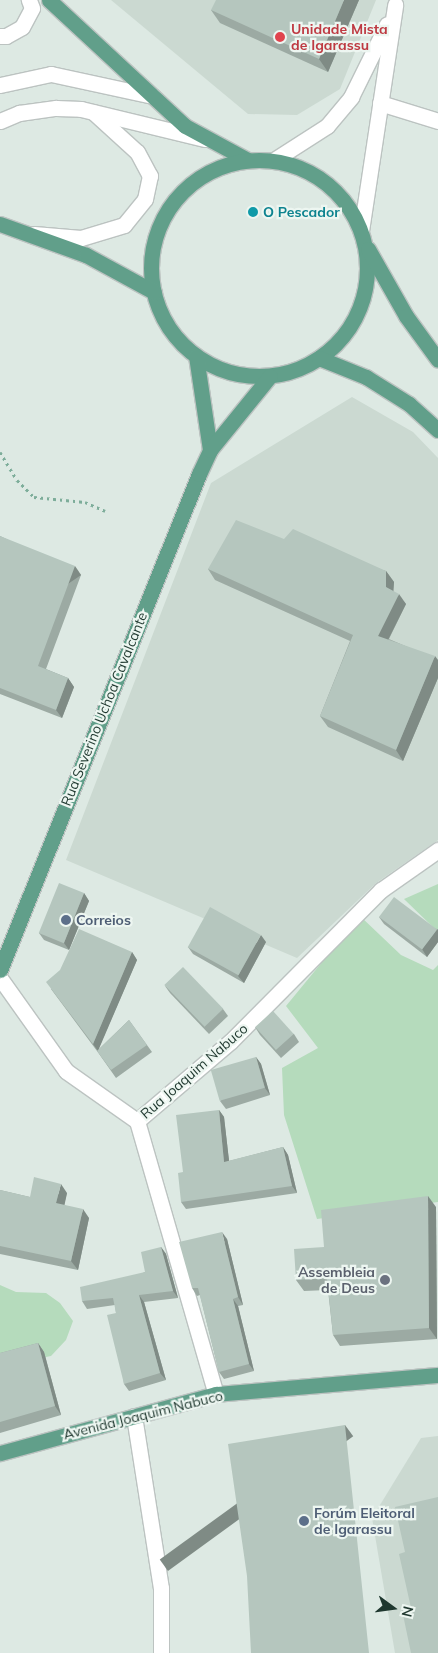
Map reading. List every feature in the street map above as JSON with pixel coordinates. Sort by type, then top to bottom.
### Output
[{"type":"main road","points":[[49,0],[153,96],[206,140],[248,160]]},
{"type":"main road","points":[[363,237],[367,270],[363,296],[354,320],[339,341],[319,358],[296,370],[270,376],[236,373],[196,356],[177,338],[163,316],[154,292],[151,266],[155,240],[165,216],[180,195],[200,178],[223,166],[248,160],[274,160],[300,167],[322,180],[342,197],[406,316],[438,360]]},
{"type":"main road","points":[[0,224],[86,255],[154,292]]},
{"type":"main road","points":[[196,356],[210,450]]},
{"type":"main road","points":[[319,358],[366,377],[410,404],[438,430]]},
{"type":"main road","points":[[210,450],[270,376]]},
{"type":"main road","name":"Rua Severino Uchoa Cavalcante","points":[[0,970],[210,450]]},
{"type":"main road","name":"Avenida Joaquim Nabuco","points":[[0,1453],[216,1394],[438,1375]]},
{"type":"street","points":[[0,36],[6,36],[22,28],[32,8],[29,0]]},
{"type":"street","points":[[363,237],[380,103],[396,2]]},
{"type":"street","points":[[274,160],[327,126],[351,97],[396,2]]},
{"type":"street","points":[[0,85],[51,74],[153,96]]},
{"type":"street","points":[[380,103],[438,121]]},
{"type":"street","points":[[0,121],[19,113],[56,108],[94,112],[206,140]]},
{"type":"street","points":[[20,232],[81,238],[124,224],[145,199],[150,176],[137,152],[94,112]]},
{"type":"street","name":"Rua Joaquim Nabuco","points":[[216,1394],[137,1121],[232,1041],[381,890],[438,850]]},
{"type":"street","points":[[0,978],[66,1071],[137,1121]]},
{"type":"street","points":[[134,1416],[161,1588],[161,1653]]},
{"type":"path","points":[[0,452],[18,480],[34,497],[85,502],[105,511]]},
{"type":"shaded area","points":[[111,0],[376,0],[340,89],[297,115],[248,114]]},
{"type":"shaded area","points":[[352,397],[413,432],[438,458],[438,840],[376,883],[297,958],[66,860],[211,483]]},
{"type":"shaded area","points":[[438,1436],[438,1653],[395,1653],[372,1518],[421,1438]]},
{"type":"green space","points":[[438,884],[438,932],[404,899]]},
{"type":"green space","points":[[360,916],[401,955],[433,970],[438,965],[438,1202],[317,1219],[284,1115],[282,1068],[318,1048],[286,1006]]},
{"type":"green space","points":[[0,1285],[16,1292],[46,1293],[60,1303],[73,1321],[66,1340],[51,1356],[0,1366]]},
{"type":"building","points":[[216,0],[344,0],[319,59],[211,10]]},
{"type":"building","points":[[236,520],[284,539],[293,529],[386,571],[386,587],[399,594],[378,636],[435,656],[396,750],[320,716],[353,635],[208,569]]},
{"type":"building","points":[[0,536],[75,566],[38,666],[68,678],[56,710],[0,688]]},
{"type":"building","name":"Correios","points":[[59,883],[84,893],[64,943],[39,933]]},
{"type":"building","points":[[394,897],[437,929],[422,949],[379,917]]},
{"type":"building","points":[[210,907],[261,935],[238,975],[188,947]]},
{"type":"building","points":[[79,929],[132,952],[93,1044],[46,982],[60,970]]},
{"type":"building","points":[[183,967],[223,1009],[205,1027],[164,985]]},
{"type":"building","points":[[273,1011],[294,1034],[276,1050],[255,1027]]},
{"type":"building","points":[[129,1020],[147,1045],[111,1070],[97,1051]]},
{"type":"building","points":[[256,1057],[265,1088],[220,1101],[211,1070]]},
{"type":"building","points":[[219,1110],[224,1162],[283,1147],[292,1186],[181,1202],[178,1173],[183,1172],[176,1115]]},
{"type":"building","points":[[34,1177],[61,1184],[56,1203],[83,1209],[71,1261],[0,1246],[0,1190],[30,1197]]},
{"type":"building","name":"Assembleia de Deus","points":[[428,1196],[429,1328],[333,1335],[327,1278],[296,1280],[294,1249],[324,1247],[321,1210]]},
{"type":"building","points":[[222,1232],[238,1297],[233,1299],[249,1364],[219,1372],[198,1288],[192,1288],[179,1242]]},
{"type":"building","points":[[161,1247],[173,1291],[139,1295],[160,1373],[124,1384],[107,1315],[116,1313],[113,1298],[82,1301],[80,1287],[145,1272],[141,1252]]},
{"type":"building","points":[[38,1343],[55,1406],[0,1422],[0,1353]]},
{"type":"building","name":"Forúm Eleitoral de Igarassu","points":[[345,1425],[369,1653],[251,1653],[247,1576],[228,1444]]},
{"type":"building","points":[[438,1497],[438,1653],[411,1653],[402,1610],[411,1608],[399,1554],[405,1552],[395,1507]]},
{"type":"place","name":"Unidade Mista de Igarassu","points":[[280,37]]},
{"type":"place","name":"O Pescador","points":[[253,212]]},
{"type":"place","name":"Correios","points":[[66,920]]},
{"type":"place","name":"Assembleia de Deus","points":[[385,1280]]},
{"type":"place","name":"Forúm Eleitoral de Igarassu","points":[[304,1521]]}]
